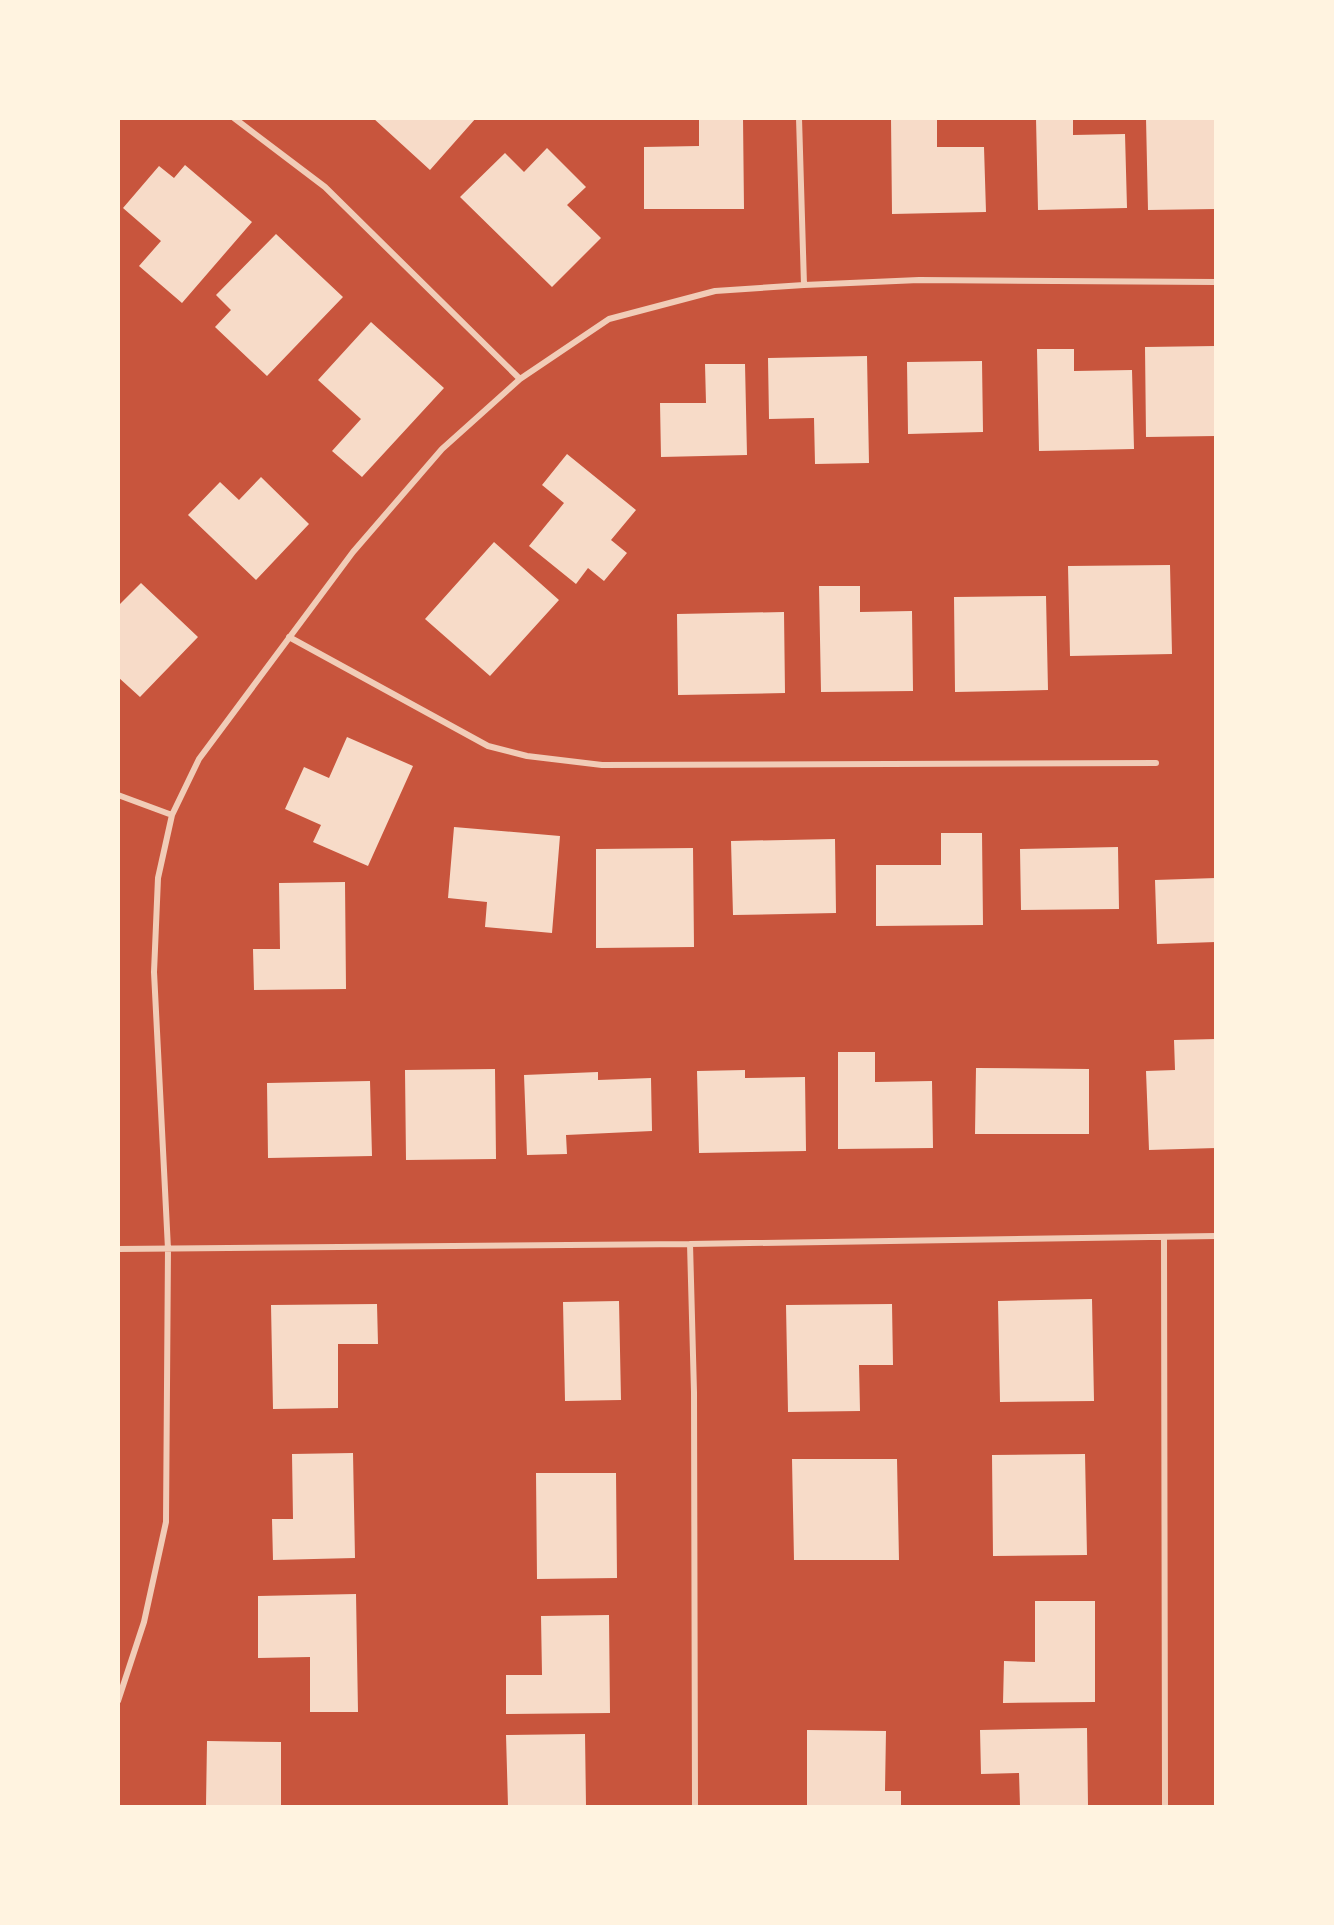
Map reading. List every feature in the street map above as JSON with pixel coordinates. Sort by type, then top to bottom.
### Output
[{"type":"street","points":[[234,118],[325,187],[520,379]]},
{"type":"street","points":[[799,118],[804,285]]},
{"type":"street","points":[[118,1701],[144,1622],[166,1522],[168,1249],[154,972],[158,878],[172,815],[199,759],[353,552],[442,449],[520,379],[609,319],[715,291],[804,285],[919,280],[1215,282]]},
{"type":"street","points":[[289,637],[488,746],[527,756],[602,765],[1156,763]]},
{"type":"street","points":[[118,795],[172,815]]},
{"type":"street","points":[[118,1249],[1215,1236]]},
{"type":"street","points":[[1164,1238],[1166,1806]]},
{"type":"street","points":[[690,1244],[694,1392],[695,1806]]},
{"type":"building","points":[[373,118],[476,118],[430,170]]},
{"type":"building","points":[[699,118],[743,118],[744,209],[644,209],[644,147],[699,146]]},
{"type":"building","points":[[891,118],[937,118],[937,147],[984,147],[986,212],[892,214]]},
{"type":"building","points":[[1036,118],[1073,118],[1073,135],[1125,134],[1127,208],[1038,210]]},
{"type":"building","points":[[1146,118],[1216,118],[1216,209],[1148,210]]},
{"type":"building","points":[[547,148],[586,187],[567,205],[601,238],[552,287],[460,197],[505,153],[524,172]]},
{"type":"building","points":[[185,165],[252,222],[182,303],[139,266],[161,241],[123,208],[159,166],[174,178]]},
{"type":"building","points":[[276,234],[343,297],[267,376],[215,327],[231,310],[216,295]]},
{"type":"building","points":[[371,322],[444,388],[362,477],[332,451],[361,419],[318,380]]},
{"type":"building","points":[[1216,346],[1216,436],[1146,437],[1145,347]]},
{"type":"building","points":[[1037,349],[1074,349],[1074,371],[1132,370],[1134,449],[1039,451]]},
{"type":"building","points":[[867,356],[869,463],[815,464],[814,418],[769,419],[768,358]]},
{"type":"building","points":[[982,361],[983,432],[908,434],[907,362]]},
{"type":"building","points":[[705,364],[745,364],[747,455],[661,457],[660,403],[706,403]]},
{"type":"building","points":[[567,454],[636,510],[611,540],[627,553],[604,581],[588,568],[576,584],[529,546],[564,503],[542,485]]},
{"type":"building","points":[[261,477],[309,524],[256,580],[188,515],[220,482],[239,500]]},
{"type":"building","points":[[494,542],[559,600],[490,676],[425,619]]},
{"type":"building","points":[[1170,565],[1172,654],[1070,656],[1068,566]]},
{"type":"building","points":[[141,583],[198,637],[140,697],[118,677],[118,606]]},
{"type":"building","points":[[819,586],[860,586],[860,612],[912,611],[913,691],[821,692]]},
{"type":"building","points":[[1046,596],[1048,690],[955,692],[954,597]]},
{"type":"building","points":[[784,612],[785,693],[678,695],[677,614]]},
{"type":"building","points":[[347,737],[413,766],[368,866],[313,842],[321,825],[285,809],[304,767],[329,778]]},
{"type":"building","points":[[454,827],[560,836],[552,933],[485,927],[487,902],[448,898]]},
{"type":"building","points":[[941,833],[982,833],[983,925],[876,926],[876,865],[941,865]]},
{"type":"building","points":[[835,839],[836,913],[733,915],[731,841]]},
{"type":"building","points":[[1118,847],[1119,909],[1021,910],[1020,849]]},
{"type":"building","points":[[693,848],[694,947],[596,948],[596,849]]},
{"type":"building","points":[[1216,878],[1216,942],[1157,944],[1155,880]]},
{"type":"building","points":[[345,882],[346,989],[254,990],[253,949],[280,949],[279,883]]},
{"type":"building","points":[[1216,1039],[1216,1148],[1149,1150],[1146,1071],[1175,1070],[1174,1040]]},
{"type":"building","points":[[838,1052],[875,1052],[875,1082],[932,1081],[933,1148],[838,1149]]},
{"type":"building","points":[[976,1068],[1089,1069],[1089,1134],[975,1134]]},
{"type":"building","points":[[495,1069],[496,1159],[406,1160],[405,1070]]},
{"type":"building","points":[[745,1070],[745,1078],[805,1077],[806,1151],[699,1153],[697,1071]]},
{"type":"building","points":[[598,1072],[598,1080],[651,1078],[652,1131],[566,1135],[567,1154],[527,1155],[524,1075]]},
{"type":"building","points":[[370,1081],[372,1156],[268,1158],[267,1083]]},
{"type":"building","points":[[1092,1299],[1094,1401],[1000,1402],[998,1301]]},
{"type":"building","points":[[619,1301],[621,1400],[565,1401],[563,1302]]},
{"type":"building","points":[[377,1304],[378,1344],[338,1344],[338,1408],[273,1409],[271,1305]]},
{"type":"building","points":[[892,1304],[893,1365],[859,1365],[860,1411],[788,1412],[786,1305]]},
{"type":"building","points":[[353,1453],[355,1558],[273,1560],[272,1519],[293,1519],[292,1454]]},
{"type":"building","points":[[1085,1454],[1087,1555],[993,1556],[992,1455]]},
{"type":"building","points":[[792,1459],[897,1459],[899,1560],[794,1560]]},
{"type":"building","points":[[536,1473],[616,1473],[617,1578],[537,1579]]},
{"type":"building","points":[[356,1594],[358,1712],[310,1712],[310,1657],[258,1658],[258,1596]]},
{"type":"building","points":[[1035,1601],[1095,1601],[1095,1702],[1003,1703],[1004,1661],[1035,1662]]},
{"type":"building","points":[[609,1615],[610,1713],[506,1714],[506,1675],[542,1675],[541,1616]]},
{"type":"building","points":[[1087,1728],[1088,1806],[1020,1806],[1019,1773],[981,1774],[980,1730]]},
{"type":"building","points":[[807,1730],[886,1731],[885,1791],[901,1791],[901,1806],[807,1806]]},
{"type":"building","points":[[585,1734],[586,1806],[508,1806],[506,1735]]},
{"type":"building","points":[[207,1741],[281,1742],[281,1806],[206,1806]]}]
